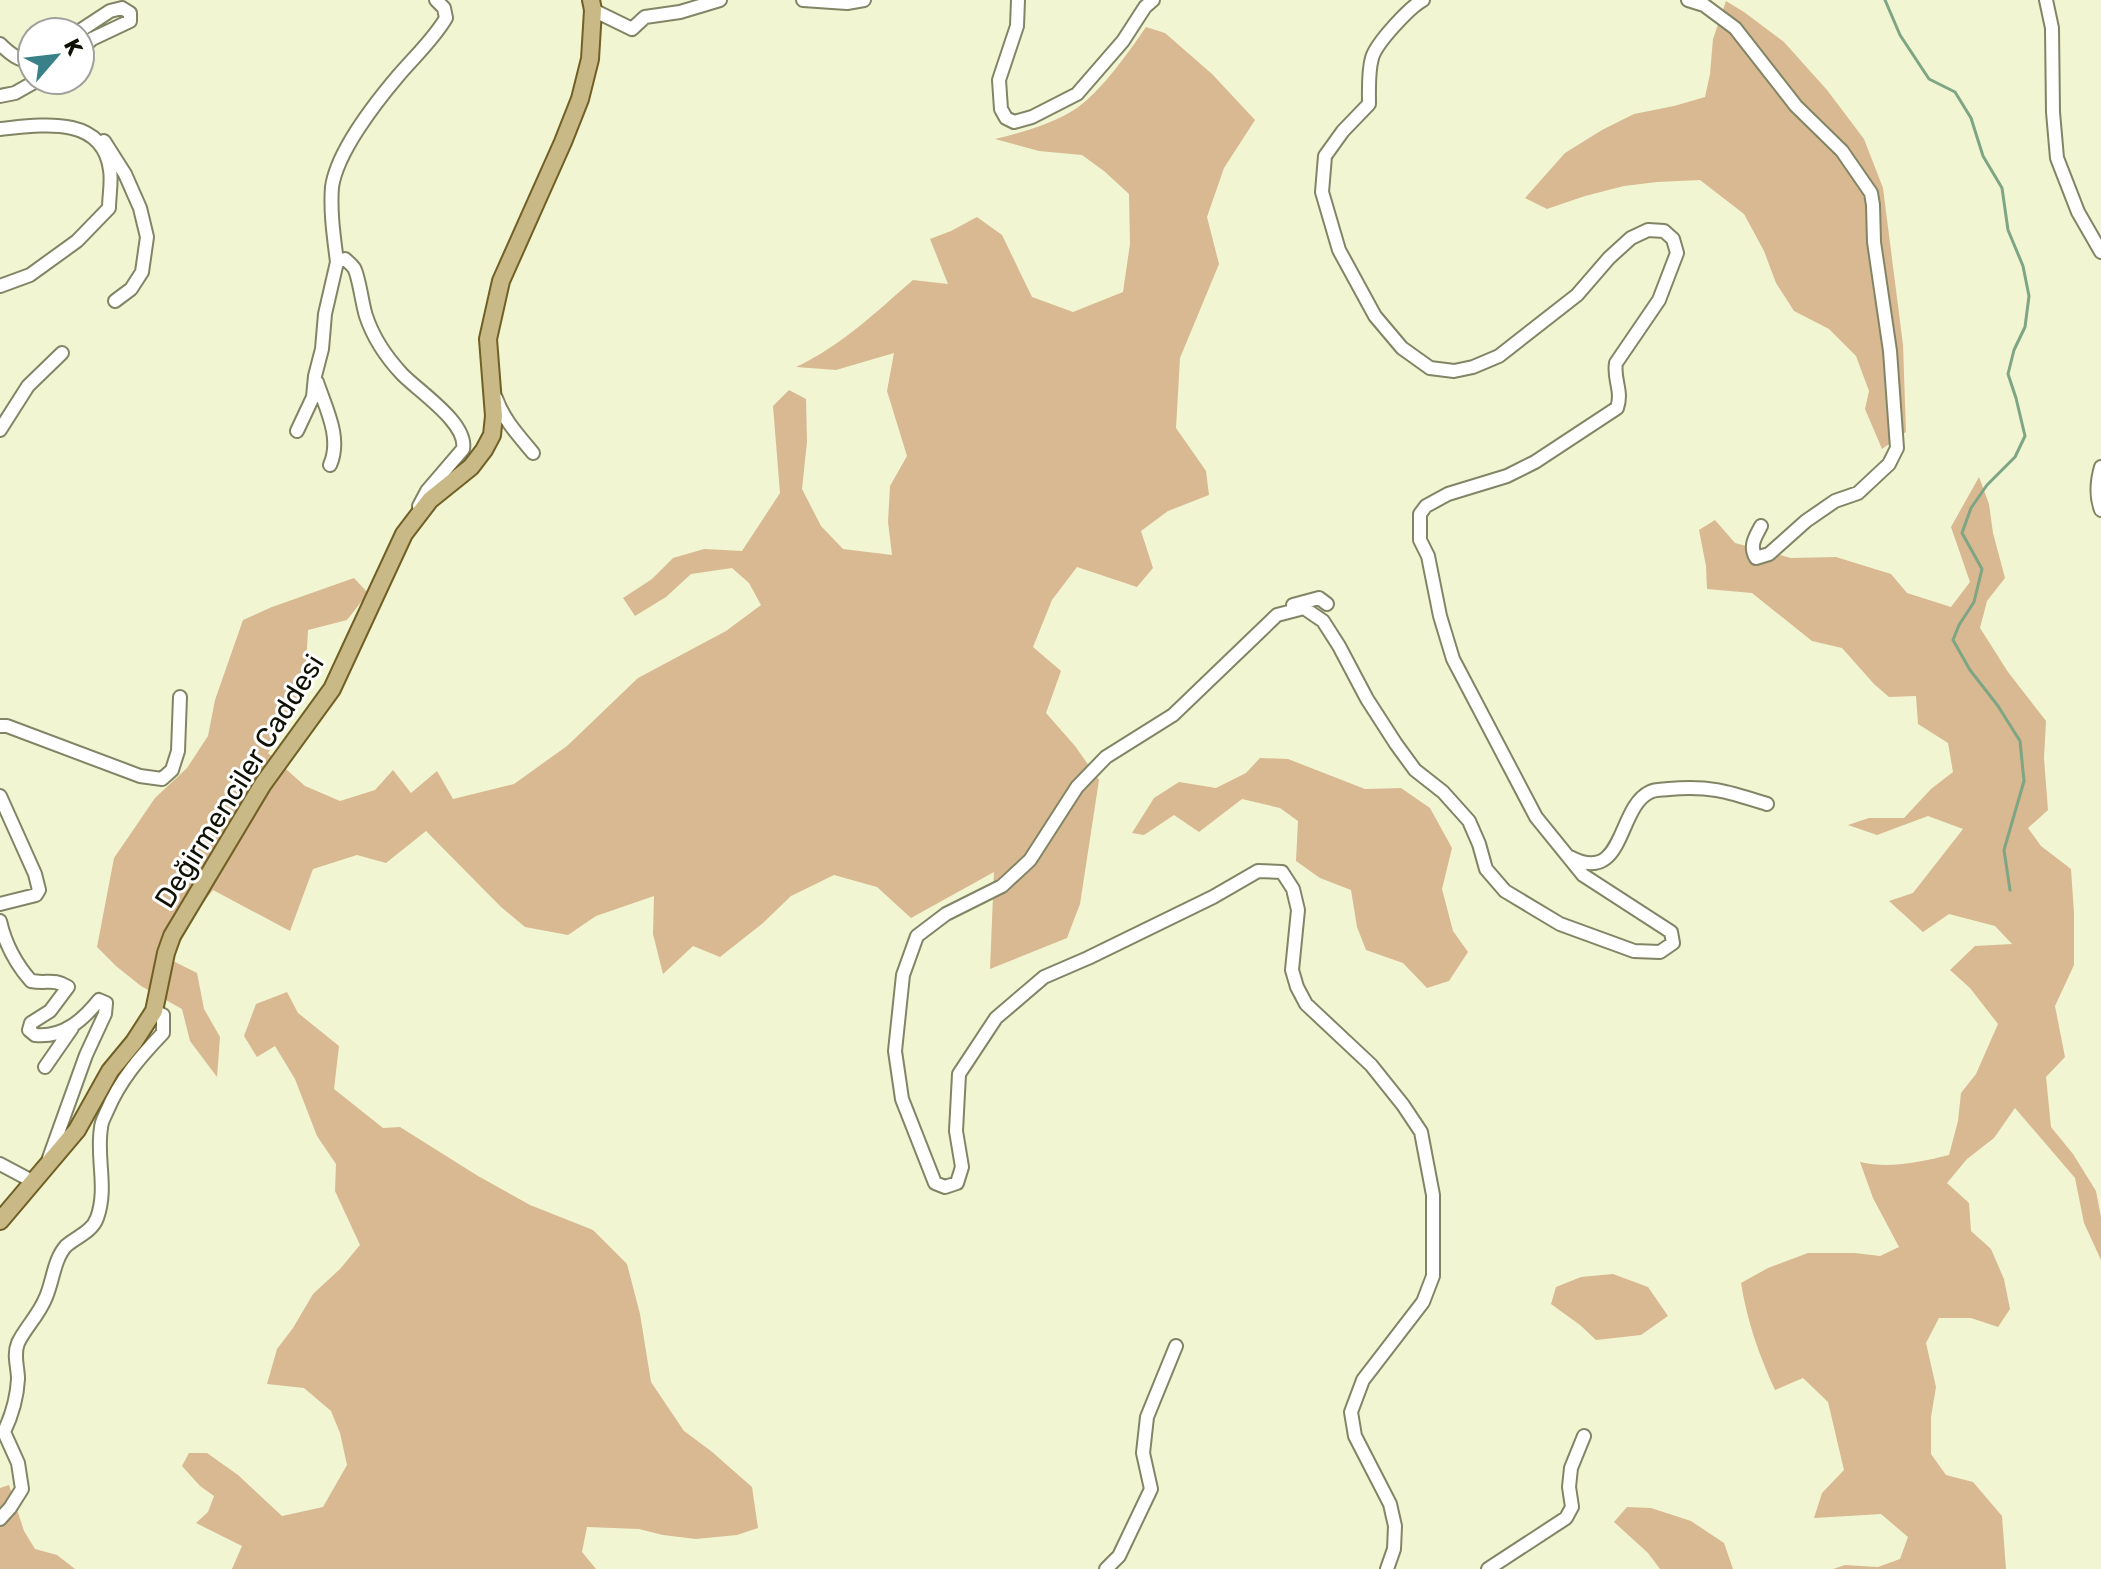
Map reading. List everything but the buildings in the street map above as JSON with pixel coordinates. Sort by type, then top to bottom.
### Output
[{"type":"main road","name":"Değirmenciler Caddesi","points":[[0,1221],[77,1130],[110,1071],[154,1011],[172,936],[263,784],[332,689],[404,534],[430,500],[471,467],[492,435],[494,416],[488,339],[501,281],[580,99],[590,59],[592,5]]},
{"type":"street","points":[[297,431],[313,397],[325,314],[337,262],[332,226],[332,186],[340,160],[396,78],[435,36],[446,18],[444,8],[436,0]]},
{"type":"street","points":[[592,5],[632,29],[645,17],[680,12],[720,0]]},
{"type":"street","points":[[803,0],[847,3],[864,0]]},
{"type":"street","points":[[1018,0],[1017,26],[999,80],[1001,109],[1006,118],[1014,122],[1032,117],[1077,94],[1123,41],[1153,0]]},
{"type":"street","points":[[1277,615],[1304,608],[1323,621],[1396,744],[1415,770],[1443,792],[1469,821],[1486,869],[1505,891],[1560,924],[1634,951],[1660,952],[1673,943],[1671,932],[1583,875],[1536,817],[1453,659],[1440,616],[1428,556],[1420,540],[1420,514],[1426,506],[1448,494],[1507,476],[1535,462],[1617,408],[1621,398],[1614,374],[1616,363],[1659,300],[1677,253],[1673,239],[1664,231],[1648,230],[1631,238],[1577,295],[1499,356],[1473,367],[1454,371],[1430,368],[1402,348],[1375,316],[1339,250],[1322,192],[1325,156],[1343,131],[1369,104],[1372,55],[1409,9],[1423,0]]},
{"type":"street","points":[[1688,0],[1704,5],[1735,28],[1796,106],[1842,151],[1871,193],[1873,205],[1874,242],[1890,351],[1897,448],[1889,464],[1858,493],[1835,501],[1806,521],[1769,554],[1756,558],[1752,550],[1753,542],[1761,526]]},
{"type":"street","points":[[2046,0],[2052,28],[2057,158],[2078,212],[2097,238],[2101,252]]},
{"type":"street","points":[[96,20],[122,8],[130,13],[130,21],[96,37]]},
{"type":"street","points":[[0,44],[16,56]]},
{"type":"street","points":[[0,129],[90,125],[109,146],[140,208],[147,237],[142,272],[131,289],[115,301]]},
{"type":"street","points":[[0,286],[30,275],[77,241],[109,208],[110,169],[100,143],[92,135],[76,128]]},
{"type":"street","points":[[337,262],[345,259],[354,268],[367,319],[379,343],[403,374],[435,402],[464,441],[463,449],[427,491],[404,534]]},
{"type":"street","points":[[0,430],[28,386],[62,353]]},
{"type":"street","points":[[315,376],[336,441],[335,455],[330,465]]},
{"type":"street","points":[[491,384],[500,408],[533,453]]},
{"type":"street","points":[[2101,467],[2098,481],[2101,510]]},
{"type":"street","points":[[1327,604],[1319,598],[1289,606],[1277,615],[1173,715],[1106,757],[1077,787],[1030,860],[1002,886],[946,914],[917,936],[903,975],[895,1051],[902,1099],[935,1183],[945,1187],[957,1183],[962,1167],[956,1131],[959,1074],[996,1018],[1044,977],[1213,897],[1258,871],[1282,872],[1293,889],[1298,910],[1292,970],[1297,987],[1306,1004],[1371,1065],[1421,1132],[1433,1195],[1433,1276],[1423,1302],[1363,1380],[1351,1412],[1355,1436],[1390,1504],[1395,1526],[1394,1549],[1387,1569]]},
{"type":"street","points":[[0,726],[140,776],[162,779],[172,770],[178,751],[180,697]]},
{"type":"street","points":[[1567,855],[1583,864],[1596,863],[1604,858],[1615,849],[1642,798],[1652,791],[1694,786],[1722,790],[1767,804]]},
{"type":"street","points":[[0,796],[35,874],[39,890],[36,895],[0,904]]},
{"type":"street","points":[[0,921],[3,936],[31,981],[57,981],[68,987],[50,1011],[31,1023],[29,1030],[35,1035],[56,1035],[74,1025]]},
{"type":"street","points":[[45,1067],[74,1025],[99,1000],[106,1003],[105,1014],[86,1055],[47,1165]]},
{"type":"street","points":[[0,1519],[22,1489],[18,1463],[4,1432],[14,1410],[18,1379],[16,1348],[48,1294],[56,1265],[66,1247],[96,1222],[103,1185],[101,1126],[114,1094],[135,1063],[163,1033],[163,1015],[154,1011]]},
{"type":"street","points":[[0,1164],[32,1181]]},
{"type":"street","points":[[1106,1569],[1119,1556],[1151,1489],[1143,1453],[1147,1417],[1176,1346]]},
{"type":"street","points":[[1488,1569],[1566,1518],[1572,1507],[1569,1487],[1571,1468],[1584,1436]]},
{"type":"shaded area","points":[[1726,1],[1784,42],[1827,90],[1864,139],[1883,188],[1903,345],[1906,432],[1882,449],[1865,409],[1869,391],[1856,356],[1829,329],[1794,311],[1776,283],[1764,251],[1744,214],[1700,180],[1624,186],[1547,209],[1525,198],[1565,153],[1602,130],[1634,114],[1705,97],[1713,39]]},
{"type":"shaded area","points":[[1146,27],[1165,33],[1212,74],[1255,120],[1224,168],[1207,217],[1219,264],[1180,358],[1176,428],[1206,471],[1209,495],[1168,511],[1141,531],[1153,568],[1137,587],[1077,567],[1052,600],[1033,647],[1061,671],[1046,713],[1099,780],[1080,904],[1067,938],[990,969],[994,872],[911,918],[877,887],[834,875],[791,896],[720,957],[693,946],[663,974],[653,934],[654,896],[596,916],[568,935],[525,927],[426,831],[386,863],[357,855],[313,869],[290,931],[213,890],[189,921],[173,961],[197,973],[204,1009],[220,1037],[217,1077],[190,1041],[182,1009],[141,986],[97,947],[114,858],[155,798],[187,768],[208,736],[215,700],[243,620],[354,578],[368,593],[347,620],[308,630],[305,684],[291,716],[268,753],[305,786],[340,801],[375,790],[393,770],[411,793],[437,771],[453,799],[514,784],[567,746],[638,678],[726,631],[761,605],[749,583],[732,568],[691,574],[666,597],[635,616],[623,598],[652,579],[673,558],[704,549],[742,551],[780,493],[773,406],[789,390],[806,399],[807,442],[802,489],[821,526],[843,549],[892,555],[888,522],[890,486],[907,456],[887,391],[894,353],[836,370],[796,367],[843,339],[913,280],[948,284],[930,239],[977,217],[1002,235],[1032,297],[1073,312],[1123,292],[1130,244],[1129,194],[1082,155],[1039,151],[995,139],[1048,123],[1077,108],[1106,81]]},
{"type":"shaded area","points":[[1979,477],[1989,504],[2005,578],[1987,601],[1980,628],[2008,672],[2046,721],[2044,758],[2048,810],[2028,828],[2041,846],[2071,869],[2074,965],[2055,1006],[2065,1057],[2046,1077],[2051,1127],[2073,1154],[2096,1191],[2101,1217],[2101,1260],[2084,1223],[2075,1178],[2015,1108],[1994,1138],[1967,1159],[1947,1183],[1969,1203],[1971,1231],[1991,1249],[2004,1279],[2010,1309],[1998,1327],[1971,1318],[1939,1318],[1926,1343],[1936,1387],[1931,1417],[1931,1454],[1946,1475],[1973,1482],[2002,1516],[2006,1569],[1833,1569],[1845,1565],[1878,1567],[1900,1559],[1908,1537],[1881,1514],[1814,1518],[1822,1493],[1844,1470],[1828,1402],[1803,1378],[1775,1390],[1754,1338],[1741,1283],[1768,1268],[1808,1253],[1880,1256],[1899,1247],[1873,1198],[1860,1162],[1894,1165],[1949,1155],[1961,1093],[1976,1074],[1998,1024],[1970,988],[1950,970],[1975,946],[2012,944],[1995,926],[1949,914],[1923,932],[1889,901],[1913,893],[1963,829],[1928,816],[1877,835],[1848,825],[1869,818],[1904,818],[1931,789],[1953,772],[1948,743],[1918,724],[1916,696],[1889,697],[1842,648],[1812,641],[1752,593],[1707,589],[1699,530],[1715,520],[1735,543],[1791,558],[1836,557],[1891,574],[1907,593],[1951,607],[1970,582],[1951,527]]},
{"type":"shaded area","points":[[1260,758],[1288,759],[1365,789],[1401,788],[1430,808],[1452,848],[1442,889],[1453,931],[1468,952],[1449,981],[1427,988],[1403,963],[1366,950],[1357,927],[1351,890],[1320,878],[1296,861],[1298,821],[1280,808],[1242,799],[1199,832],[1174,815],[1144,835],[1132,833],[1154,798],[1179,782],[1216,788],[1246,773]]},
{"type":"shaded area","points":[[287,992],[298,1013],[339,1046],[334,1089],[383,1128],[400,1127],[530,1205],[593,1230],[627,1264],[640,1314],[651,1382],[684,1431],[752,1487],[758,1528],[737,1535],[696,1539],[639,1529],[587,1527],[582,1552],[596,1569],[232,1569],[242,1546],[196,1523],[208,1512],[214,1496],[182,1466],[189,1453],[207,1453],[238,1475],[282,1516],[323,1507],[347,1465],[331,1411],[304,1388],[267,1384],[277,1349],[313,1294],[360,1245],[335,1191],[336,1164],[317,1136],[295,1079],[275,1046],[257,1057],[244,1036],[256,1004]]},
{"type":"shaded area","points":[[1613,1274],[1648,1287],[1668,1316],[1641,1335],[1596,1340],[1551,1304],[1556,1287],[1581,1277]]},
{"type":"shaded area","points":[[9,1485],[24,1531],[35,1549],[57,1555],[75,1569],[0,1569],[0,1488]]},
{"type":"shaded area","points":[[1627,1507],[1651,1508],[1691,1521],[1724,1543],[1733,1569],[1660,1569],[1648,1553],[1614,1522]]},
{"type":"waterway","points":[[1885,0],[1900,35],[1929,79],[1955,92],[1971,118],[1983,156],[2002,188],[2008,230],[2023,266],[2029,296],[2025,327],[2014,350],[2008,374],[2025,436],[2015,457],[1987,485],[1971,508],[1962,533],[1982,569],[1974,602],[1953,640],[1970,670],[2020,741],[2024,781],[2004,850],[2010,890]]}]
